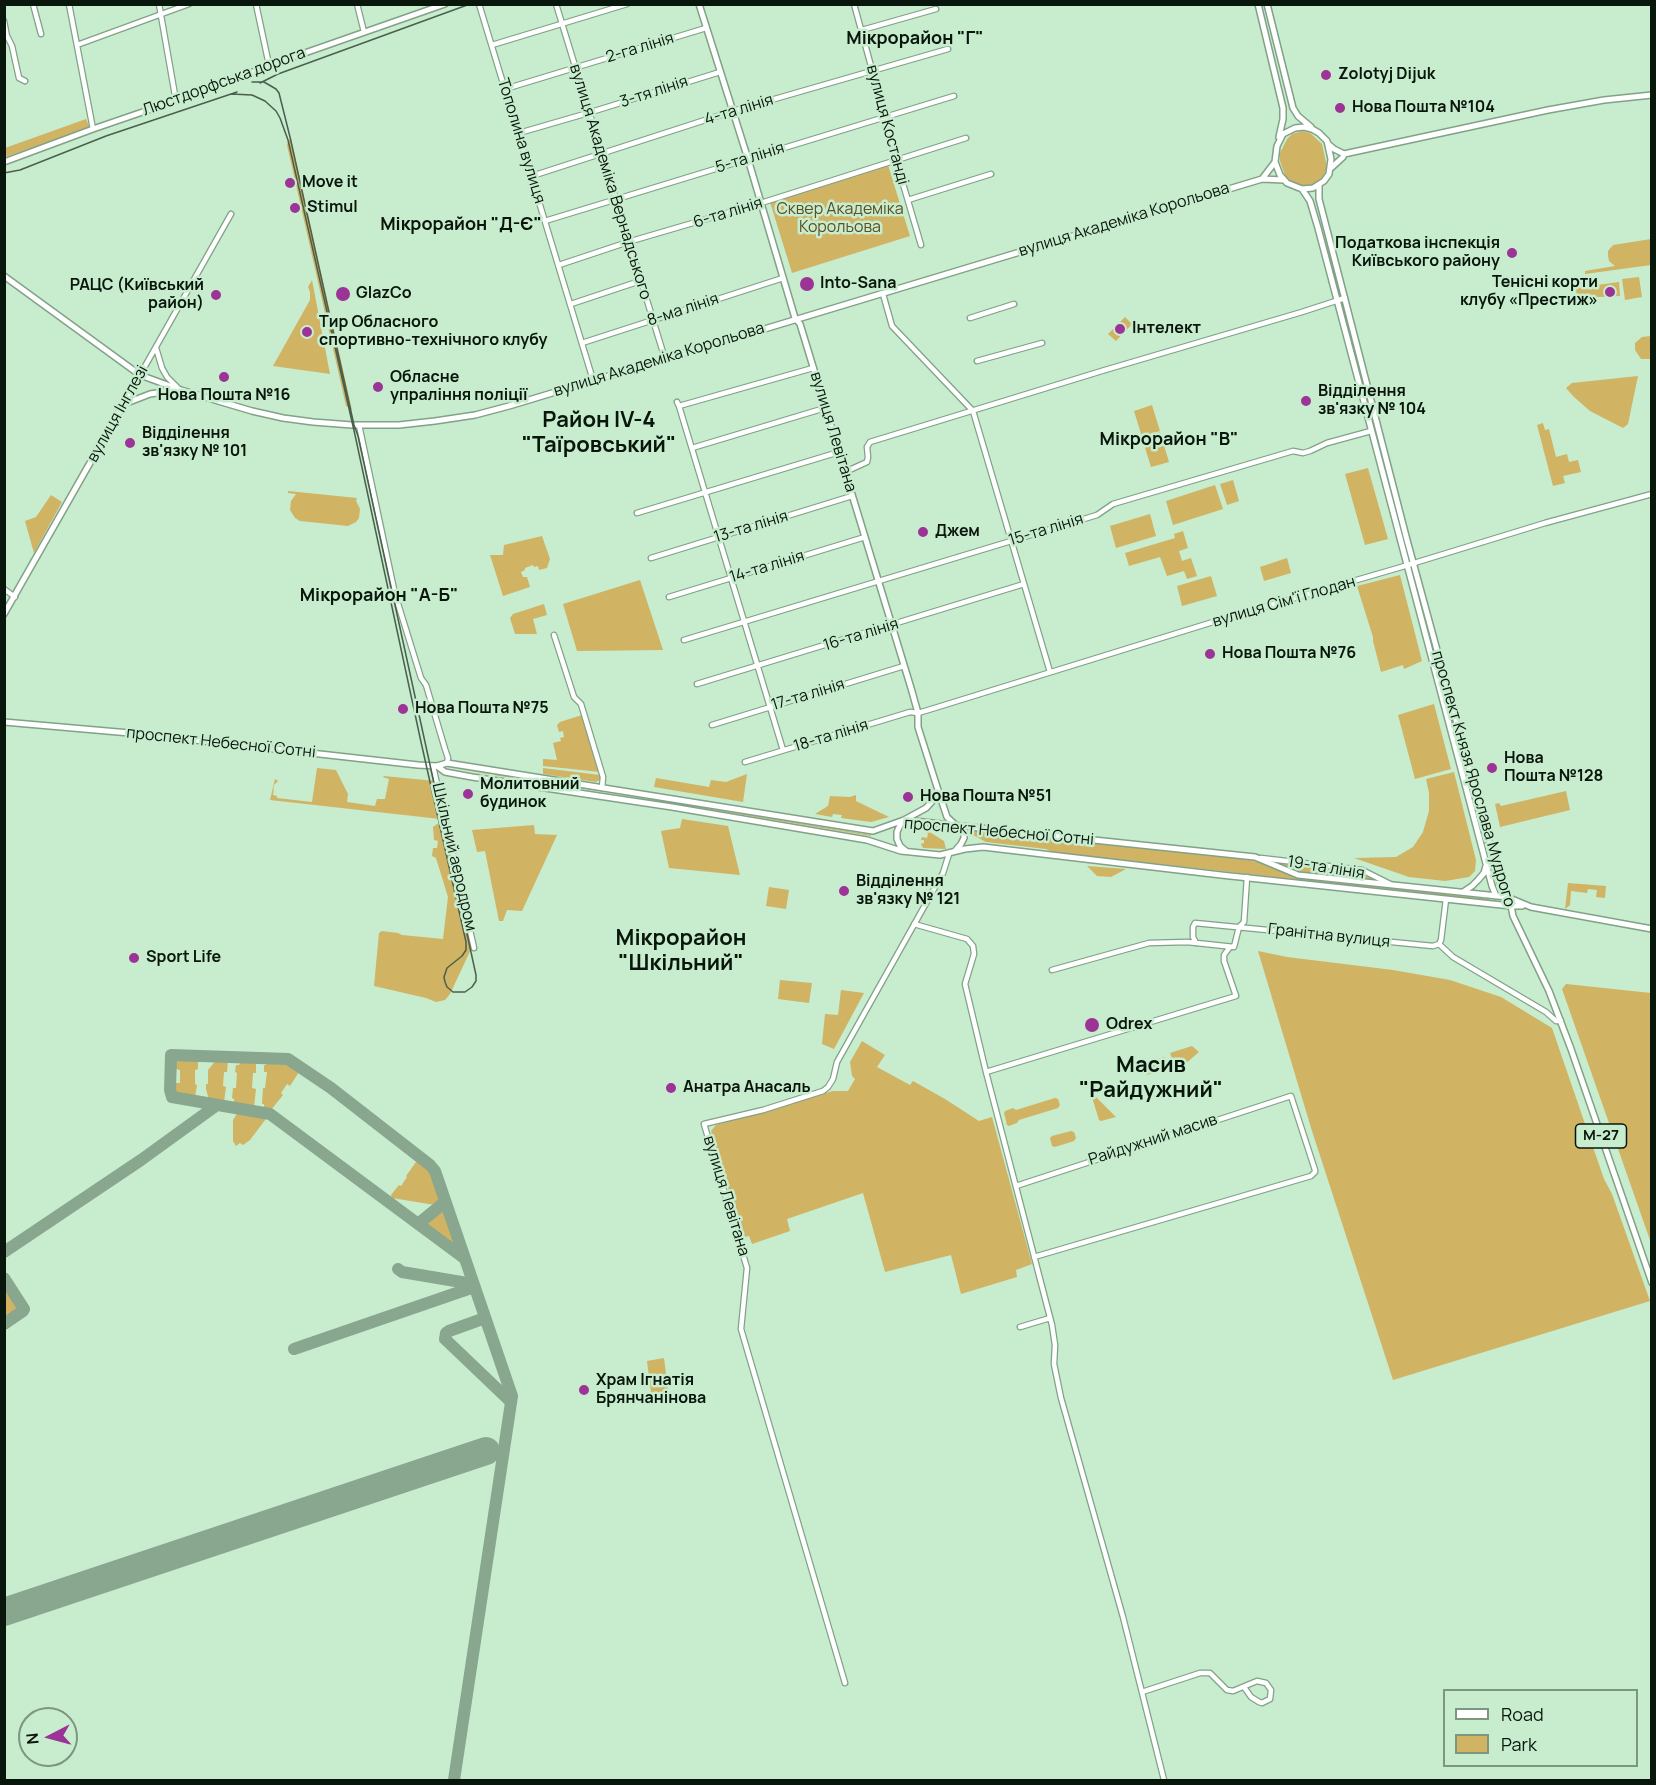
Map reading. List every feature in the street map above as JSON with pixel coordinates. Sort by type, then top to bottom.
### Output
[{"type":"main road","name":"Люстдорфська дорога","points":[[4,162],[176,101],[269,65],[445,4]]},
{"type":"main road","name":"вулиця Левітана","points":[[699,4],[865,537],[918,713],[918,727],[938,790],[947,817],[963,831],[964,838],[951,853]]},
{"type":"main road","points":[[1258,4],[1283,108],[1275,162],[1262,179]]},
{"type":"main road","points":[[1267,4],[1293,108],[1298,116],[1312,129],[1319,132],[1334,149],[1344,154],[1539,112],[1604,100],[1652,95]]},
{"type":"main road","points":[[1279,140],[1288,130],[1312,129]]},
{"type":"main road","points":[[1329,144],[1331,168]]},
{"type":"main road","points":[[1275,162],[1280,175],[1292,186],[1302,189],[1313,188],[1327,177],[1331,168],[1343,158],[1344,154]]},
{"type":"main road","name":"вулиця Академіка Корольова","points":[[4,276],[140,375],[181,390],[283,418],[359,425],[399,425],[475,415],[1262,179],[1284,180]]},
{"type":"main road","name":"проспект Князя Ярослава Мудрого","points":[[1319,185],[1319,199],[1414,563],[1501,885],[1513,916]]},
{"type":"main road","name":"проспект Князя Ярослава Мудрого","points":[[1302,189],[1310,201],[1492,886],[1496,896],[1513,916]]},
{"type":"main road","name":"вулиця Інглезі","points":[[4,614],[140,375]]},
{"type":"main road","points":[[124,404],[150,394],[181,390]]},
{"type":"main road","points":[[1371,430],[1379,429]]},
{"type":"main road","name":"проспект Небесної Сотні","points":[[5,722],[141,734],[435,766],[447,764],[873,831],[904,820],[1255,857],[1298,875],[1507,897],[1526,906]]},
{"type":"main road","name":"проспект Небесної Сотні","points":[[435,766],[445,772],[472,777],[672,807],[867,840],[906,851],[940,855],[985,847],[1503,906],[1526,906],[1652,929]]},
{"type":"main road","points":[[906,851],[900,845],[897,832],[900,825],[904,820],[926,808],[935,798],[938,790]]},
{"type":"main road","points":[[672,807],[673,800]]},
{"type":"main road","points":[[1461,892],[1478,880],[1484,873],[1486,865]]},
{"type":"main road","name":"М-27","points":[[1513,916],[1550,991],[1652,1283]]},
{"type":"street","points":[[33,4],[41,34]]},
{"type":"street","points":[[69,4],[93,129]]},
{"type":"street","points":[[159,4],[176,101]]},
{"type":"street","points":[[77,45],[189,4]]},
{"type":"street","points":[[256,4],[269,65]]},
{"type":"street","points":[[357,4],[364,32]]},
{"type":"street","name":"Тополина вулиця","points":[[479,4],[593,380]]},
{"type":"street","name":"вулиця Академіка Вернадського","points":[[556,4],[665,359]]},
{"type":"street","points":[[492,45],[627,4]]},
{"type":"street","name":"вулиця Костанді","points":[[854,4],[871,66],[870,72],[921,245]]},
{"type":"street","points":[[862,30],[936,9]]},
{"type":"street","points":[[4,21],[6,37],[12,45],[19,78],[25,81]]},
{"type":"street","name":"2-га лінія","points":[[505,89],[706,28]]},
{"type":"street","name":"4-та лінія","points":[[532,176],[733,111],[948,49]]},
{"type":"street","name":"3-тя лінія","points":[[519,133],[720,72]]},
{"type":"street","name":"5-та лінія","points":[[545,221],[954,96]]},
{"type":"street","name":"6-та лінія","points":[[559,265],[966,138]]},
{"type":"street","points":[[908,200],[991,174]]},
{"type":"street","name":"вулиця Інглезі","points":[[140,375],[231,214]]},
{"type":"street","name":"8-ма лінія","points":[[582,342],[783,278]]},
{"type":"street","points":[[571,304],[640,281]]},
{"type":"street","points":[[883,294],[892,326],[973,411],[1050,672]]},
{"type":"street","points":[[844,472],[867,462],[870,442],[1345,298]]},
{"type":"street","points":[[970,318],[1014,304]]},
{"type":"street","points":[[976,361],[1042,343]]},
{"type":"street","points":[[155,347],[167,377],[181,390]]},
{"type":"street","points":[[783,750],[678,404],[813,368]]},
{"type":"street","points":[[692,448],[825,408]]},
{"type":"street","points":[[359,425],[396,594],[448,758],[447,764]]},
{"type":"street","name":"15-та лінія","points":[[684,640],[1101,514],[1113,504],[1293,451],[1310,452],[1327,443],[1371,430]]},
{"type":"street","points":[[637,513],[839,453]]},
{"type":"street","name":"вулиця Сім'ї Глодан","points":[[918,713],[1226,618],[1542,524],[1652,494]]},
{"type":"street","name":"13-та лінія","points":[[651,558],[852,496]]},
{"type":"street","name":"14-та лінія","points":[[669,597],[865,537]]},
{"type":"street","name":"16-та лінія","points":[[697,684],[1024,584]]},
{"type":"street","points":[[4,589],[15,597]]},
{"type":"street","points":[[555,635],[574,697],[581,704],[603,777],[602,788]]},
{"type":"street","name":"17-та лінія","points":[[712,725],[904,666]]},
{"type":"street","name":"18-та лінія","points":[[745,762],[910,712],[918,713]]},
{"type":"street","name":"Шкільний аеродром","points":[[435,766],[474,948]]},
{"type":"street","name":"вулиця Левітана","points":[[845,1683],[741,1329],[747,1268],[704,1124],[763,1110],[823,1091],[828,1087],[833,1079],[837,1062],[943,873],[951,853]]},
{"type":"street","name":"19-та лінія","points":[[1255,857],[1362,870],[1395,886]]},
{"type":"street","points":[[1052,970],[1147,944],[1196,943],[1234,947],[1239,927],[1244,922],[1247,877]]},
{"type":"street","points":[[1446,899],[1439,944],[1467,966],[1546,1012],[1556,1021],[1561,1021]]},
{"type":"street","name":"Гранітна вулиця","points":[[1196,943],[1192,937],[1196,923],[1433,946],[1439,944]]},
{"type":"street","points":[[914,924],[967,939],[972,946],[974,954],[965,984],[1050,1318],[1055,1344],[1056,1378],[1117,1596],[1164,1780]]},
{"type":"street","points":[[986,1072],[1236,996],[1224,958],[1230,947]]},
{"type":"street","name":"Райдужний масив","points":[[1016,1186],[1291,1096],[1315,1170],[1311,1176],[1034,1257]]},
{"type":"street","points":[[1020,1327],[1050,1318]]},
{"type":"street","points":[[1142,1692],[1200,1673],[1210,1673],[1227,1690],[1233,1691],[1257,1681],[1266,1683],[1271,1690],[1270,1699],[1259,1702],[1251,1698],[1245,1687]]},
{"type":"green space","points":[[86,119],[90,128],[5,157],[5,148]]},
{"type":"green space","points":[[1302,131],[1310,133],[1322,144],[1327,167],[1319,181],[1304,186],[1289,181],[1280,161],[1280,153],[1287,139],[1292,134]]},
{"type":"green space","points":[[291,138],[352,410],[346,406],[287,145]]},
{"type":"green space","name":"Сквер Академіка Корольова","points":[[888,165],[910,236],[792,273],[770,202]]},
{"type":"green space","points":[[1651,239],[1651,265],[1585,274],[1585,271],[1615,266],[1609,261],[1608,256],[1608,251],[1613,245]]},
{"type":"green space","points":[[1639,277],[1642,297],[1625,300],[1622,279]]},
{"type":"green space","name":"Тир Обласного спортивно-технічного клубу","points":[[312,280],[330,374],[273,366],[310,300],[308,287]]},
{"type":"green space","points":[[1619,282],[1620,296],[1577,298],[1576,288]]},
{"type":"green space","name":"Інтелект","points":[[1125,317],[1132,324],[1116,341],[1108,334]]},
{"type":"green space","points":[[1651,336],[1651,359],[1641,359],[1635,350],[1635,343],[1642,337]]},
{"type":"green space","points":[[1638,376],[1628,424],[1623,428],[1590,411],[1566,388],[1572,383]]},
{"type":"green space","points":[[1152,405],[1160,431],[1142,437],[1134,411]]},
{"type":"green space","points":[[1543,423],[1545,430],[1549,429],[1556,457],[1567,454],[1569,462],[1578,460],[1581,472],[1563,476],[1565,483],[1553,486],[1537,425]]},
{"type":"green space","points":[[1160,432],[1169,462],[1151,467],[1142,438]]},
{"type":"green space","points":[[1368,468],[1388,539],[1365,545],[1345,474]]},
{"type":"green space","points":[[1233,480],[1239,501],[1227,505],[1220,484]]},
{"type":"green space","points":[[1215,485],[1223,509],[1173,525],[1166,501]]},
{"type":"green space","points":[[288,491],[357,498],[360,509],[359,518],[348,526],[300,521],[290,510],[291,501],[296,494],[288,493]]},
{"type":"green space","points":[[51,495],[62,502],[34,553],[25,521],[36,517]]},
{"type":"green space","points":[[1150,514],[1156,536],[1116,548],[1110,526]]},
{"type":"green space","points":[[1183,531],[1188,548],[1179,551],[1182,561],[1191,558],[1197,576],[1187,579],[1184,571],[1167,576],[1160,557],[1129,566],[1125,553],[1175,538],[1174,534]]},
{"type":"green space","points":[[542,536],[550,559],[547,568],[539,570],[538,566],[533,565],[525,568],[521,572],[523,577],[527,577],[530,587],[503,596],[490,555],[503,555],[504,545]]},
{"type":"green space","points":[[1287,558],[1291,573],[1264,581],[1260,567]]},
{"type":"green space","points":[[1400,575],[1422,661],[1404,669],[1403,665],[1381,672],[1357,586]]},
{"type":"green space","points":[[1211,576],[1217,596],[1182,606],[1177,586]]},
{"type":"green space","points":[[640,580],[663,650],[577,651],[563,604]]},
{"type":"green space","points":[[544,604],[547,615],[533,619],[537,634],[515,634],[510,618],[513,614]]},
{"type":"green space","points":[[1434,704],[1451,769],[1415,779],[1398,715]]},
{"type":"green space","points":[[582,715],[600,772],[543,766],[543,759],[557,760],[553,743],[561,741],[560,738],[564,737],[563,731],[559,732],[557,725]]},
{"type":"green space","points":[[317,768],[336,770],[348,794],[347,802],[375,806],[377,799],[385,799],[389,779],[384,776],[435,781],[443,816],[440,819],[270,800],[275,779],[278,781],[274,785],[273,795],[277,798],[312,802]]},
{"type":"green space","points":[[452,768],[647,798],[500,776]]},
{"type":"green space","points":[[543,768],[600,775],[601,779],[596,782],[543,774]]},
{"type":"green space","points":[[1454,772],[1476,860],[1475,871],[1469,877],[1445,881],[1409,877],[1354,858],[1396,857],[1413,847],[1423,832],[1429,811],[1426,779]]},
{"type":"green space","points":[[747,774],[743,802],[654,787],[656,778],[709,787],[711,780],[726,782]]},
{"type":"green space","points":[[1566,791],[1570,810],[1500,827],[1495,804],[1499,803],[1501,806]]},
{"type":"green space","points":[[856,795],[856,801],[889,817],[871,822],[841,818],[842,815],[833,814],[832,817],[815,814],[828,806],[830,796]]},
{"type":"green space","points":[[677,804],[871,835],[871,836]]},
{"type":"green space","points":[[682,819],[728,826],[740,875],[669,868],[661,831],[680,828]]},
{"type":"green space","points":[[437,824],[445,826],[472,947],[450,994],[445,1000],[436,1002],[374,986],[379,933],[382,931],[443,939],[448,897],[436,858],[432,856],[433,848],[437,848],[438,841],[434,840],[433,827]]},
{"type":"green space","points":[[534,825],[535,834],[557,835],[522,911],[507,910],[503,921],[499,921],[485,851],[477,852],[472,830]]},
{"type":"green space","points":[[972,829],[1250,860],[1303,878],[1489,899],[1489,901],[1052,852],[1046,849],[986,842],[973,835],[970,832]]},
{"type":"green space","points":[[923,830],[944,841],[946,849],[923,848],[922,837],[927,838],[928,834]]},
{"type":"green space","points":[[1279,863],[1361,873],[1380,882],[1307,874],[1279,865]]},
{"type":"green space","points":[[1087,866],[1126,869],[1111,877],[1097,876]]},
{"type":"green space","points":[[1568,883],[1606,886],[1605,898],[1596,897],[1597,890],[1588,889],[1587,893],[1571,891],[1570,905],[1565,909]]},
{"type":"green space","points":[[769,887],[789,890],[786,909],[766,906]]},
{"type":"green space","points":[[1258,951],[1450,980],[1501,997],[1552,1028],[1604,1179],[1612,1194],[1650,1301],[1393,1380],[1312,1131]]},
{"type":"green space","points":[[780,980],[812,983],[809,1003],[778,999]]},
{"type":"green space","points":[[1566,984],[1651,993],[1651,1243],[1562,989]]},
{"type":"green space","points":[[841,990],[864,993],[834,1049],[822,1044],[825,1014],[838,1015]]},
{"type":"green space","points":[[862,1041],[885,1055],[877,1067],[910,1085],[913,1081],[979,1121],[992,1117],[1032,1264],[1016,1270],[1017,1277],[961,1294],[951,1255],[885,1272],[863,1193],[787,1219],[790,1231],[752,1244],[749,1236],[743,1237],[711,1131],[716,1125],[833,1091],[848,1091],[855,1079],[852,1076],[850,1062]]},
{"type":"green space","points":[[1192,1046],[1199,1052],[1185,1064],[1180,1059],[1174,1064],[1170,1053]]},
{"type":"green space","points":[[181,1057],[198,1058],[198,1069],[195,1070],[195,1084],[197,1085],[195,1097],[180,1096],[176,1092],[175,1083],[180,1083],[180,1070],[176,1069],[176,1063]]},
{"type":"green space","points":[[1165,1057],[1168,1068],[1147,1075],[1144,1063]]},
{"type":"green space","points":[[217,1059],[228,1060],[227,1072],[224,1072],[223,1086],[226,1087],[224,1102],[209,1100],[206,1089],[208,1070]]},
{"type":"green space","points":[[241,1060],[254,1061],[256,1065],[252,1088],[256,1089],[254,1107],[234,1103],[232,1098],[233,1088],[236,1088],[236,1065],[239,1065]]},
{"type":"green space","points":[[266,1062],[287,1063],[299,1072],[290,1086],[287,1084],[281,1093],[283,1095],[271,1110],[264,1109],[264,1104],[262,1104],[267,1072],[264,1072]]},
{"type":"green space","points":[[1092,1093],[1116,1117],[1099,1120]]},
{"type":"green space","points":[[1058,1099],[1060,1105],[1058,1108],[1007,1125],[1005,1111],[1013,1108],[1016,1110]]},
{"type":"green space","points":[[238,1112],[268,1116],[250,1140],[243,1145],[240,1143],[236,1146],[233,1141],[233,1120]]},
{"type":"green space","points":[[1074,1132],[1076,1138],[1074,1141],[1052,1146],[1050,1138],[1052,1136]]},
{"type":"green space","points":[[419,1161],[432,1173],[441,1200],[435,1205],[392,1198],[391,1195],[399,1185],[401,1186],[416,1162]]},
{"type":"green space","points":[[442,1210],[445,1212],[455,1246],[424,1223]]},
{"type":"green space","points":[[4,1285],[19,1307],[5,1319]]},
{"type":"green space","points":[[664,1358],[669,1397],[652,1400],[647,1361]]},
{"type":"taxiway","points":[[454,1780],[512,1396],[435,1171],[331,1088],[288,1059],[171,1055],[170,1090],[172,1097],[270,1114],[464,1258]]},
{"type":"taxiway","points":[[4,1252],[141,1160],[217,1105]]},
{"type":"taxiway","points":[[418,1224],[445,1202]]},
{"type":"taxiway","points":[[398,1269],[402,1272],[473,1284]]},
{"type":"taxiway","points":[[4,1278],[24,1309],[4,1324]]},
{"type":"taxiway","points":[[294,1349],[474,1287]]},
{"type":"taxiway","points":[[485,1318],[449,1331],[445,1339],[511,1402]]},
{"type":"runway","points":[[4,1612],[486,1451]]},
{"type":"tram line","points":[[260,83],[278,74],[470,4]]},
{"type":"tram line","points":[[231,94],[252,95],[265,101],[276,111],[288,140],[466,942],[466,950],[462,956],[447,968],[445,982],[453,992],[465,992],[476,981],[476,975],[290,137],[279,93],[264,82],[252,82]]},
{"type":"tram line","points":[[4,173],[20,170],[106,136],[237,92]]},
{"type":"place","name":"Zolotyj Dijuk","points":[[1326,75]]},
{"type":"place","name":"Нова Пошта №104","points":[[1340,108]]},
{"type":"place","name":"Move it","points":[[290,183]]},
{"type":"place","name":"Stimul","points":[[295,208]]},
{"type":"place","name":"Податкова інспекція Київського району","points":[[1512,253]]},
{"type":"place","name":"Into-Sana","points":[[807,284]]},
{"type":"place","name":"Тенісні корти клубу «Престиж»","points":[[1610,292]]},
{"type":"place","name":"GlazCo","points":[[343,294]]},
{"type":"place","name":"РАЦС (Київський район)","points":[[216,295]]},
{"type":"place","name":"Інтелект","points":[[1120,329]]},
{"type":"place","name":"Тир Обласного спортивно-технічного клубу","points":[[307,332]]},
{"type":"place","name":"Нова Пошта №16","points":[[224,377]]},
{"type":"place","name":"Обласне упраління поліції","points":[[378,387]]},
{"type":"place","name":"Відділення зв'язку № 104","points":[[1306,401]]},
{"type":"place","name":"Відділення зв'язку № 101","points":[[130,443]]},
{"type":"place","name":"Джем","points":[[923,532]]},
{"type":"place","name":"Нова Пошта №76","points":[[1210,654]]},
{"type":"place","name":"Нова Пошта №75","points":[[403,709]]},
{"type":"place","name":"Нова Пошта №128","points":[[1492,768]]},
{"type":"place","name":"Молитовний будинок","points":[[468,794]]},
{"type":"place","name":"Нова Пошта №51","points":[[908,797]]},
{"type":"place","name":"Відділення зв'язку № 121","points":[[844,891]]},
{"type":"place","name":"Sport Life","points":[[134,958]]},
{"type":"place","name":"Odrex","points":[[1092,1025]]},
{"type":"place","name":"Анатра Анасаль","points":[[671,1088]]},
{"type":"place","name":"Храм Ігнатія Брянчанінова","points":[[584,1390]]},
{"type":"district","name":"Мікрорайон \"Г\"","points":[[915,39]]},
{"type":"district","name":"Мікрорайон \"Д-Є\"","points":[[461,225]]},
{"type":"district","name":"Район IV-4 \"Таїровський\"","points":[[599,434]]},
{"type":"district","name":"Мікрорайон \"В\"","points":[[1169,440]]},
{"type":"district","name":"Мікрорайон \"А-Б\"","points":[[379,596]]},
{"type":"district","name":"Мікрорайон \"Шкільний\"","points":[[681,952]]},
{"type":"district","name":"Масив \"Райдужний\"","points":[[1151,1078]]}]
